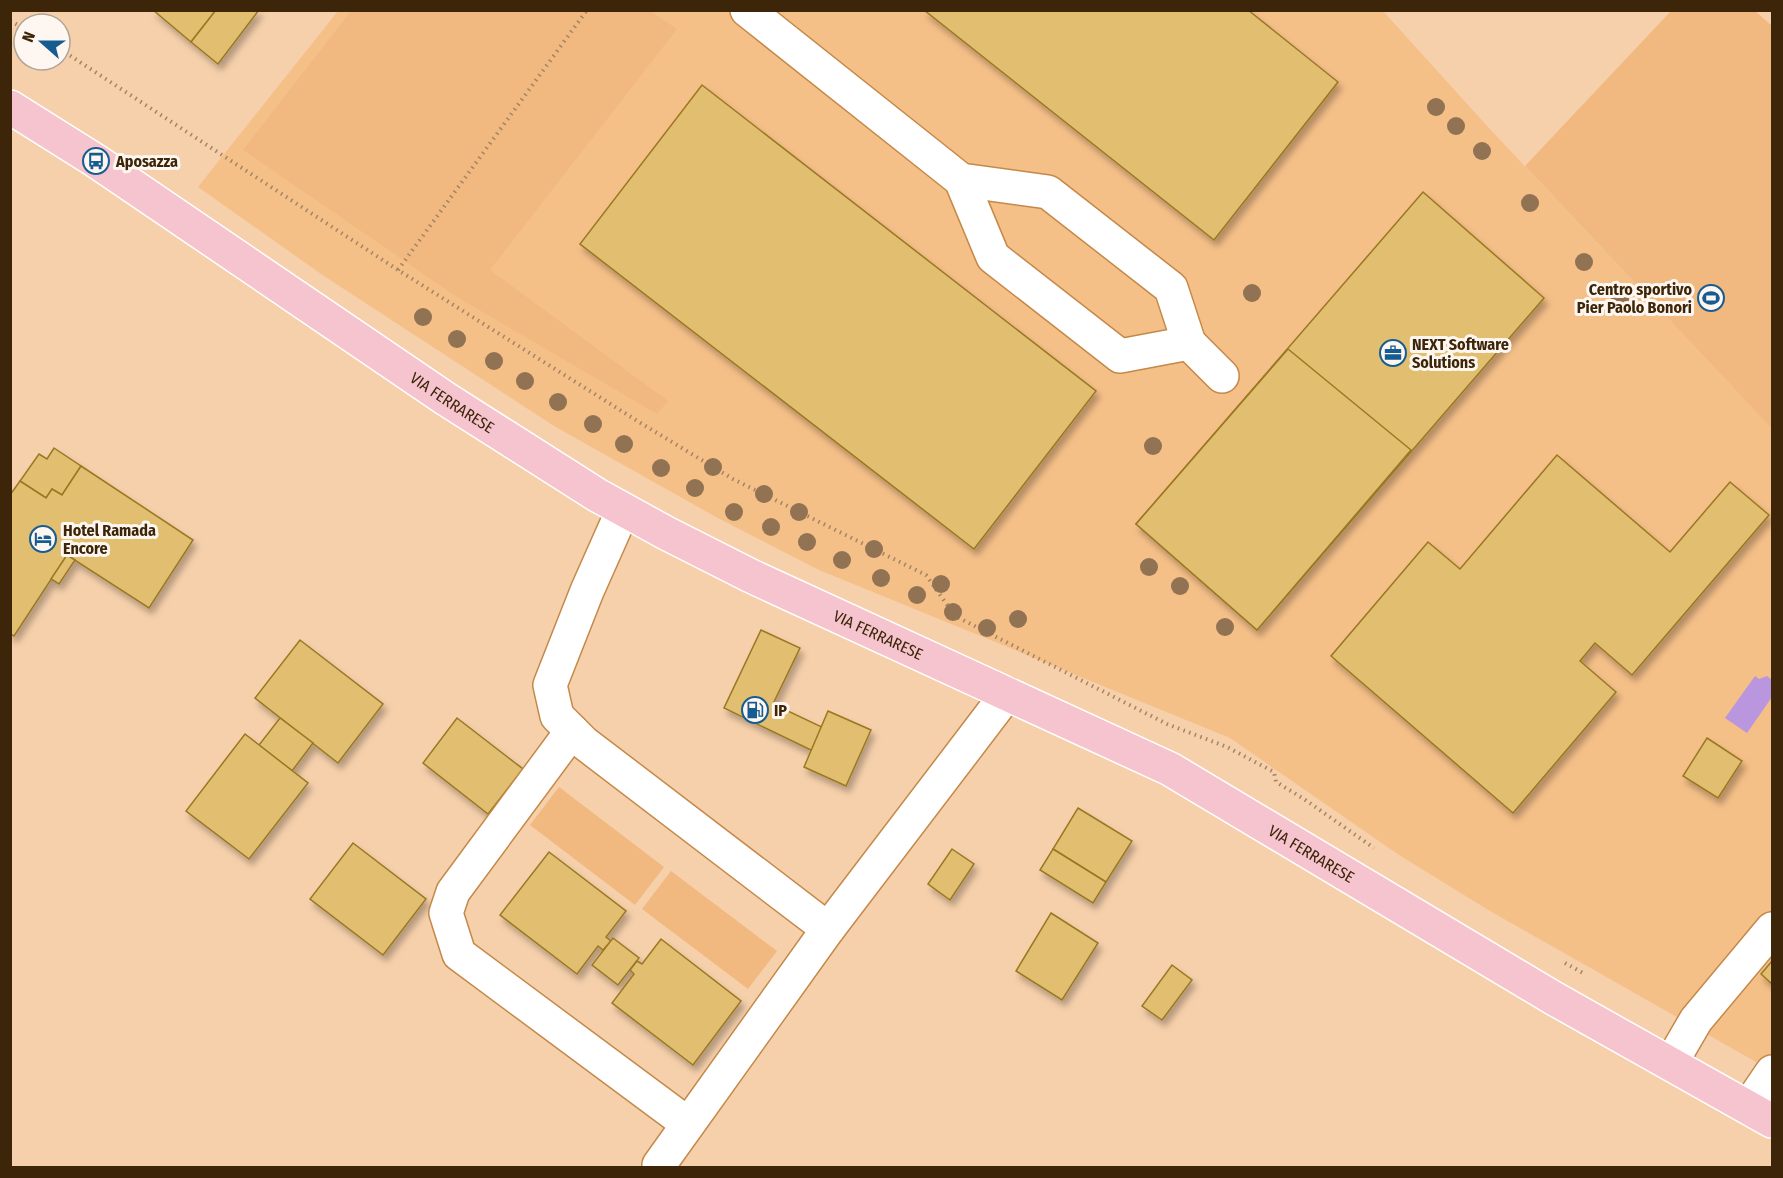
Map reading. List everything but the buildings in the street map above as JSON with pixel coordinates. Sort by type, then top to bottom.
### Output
[{"type":"main road","name":"VIA FERRARESE","points":[[10,107],[96,161],[542,462],[623,510],[751,576],[1170,769],[1555,999],[1683,1070],[1768,1099]]},
{"type":"street","points":[[747,10],[961,180],[993,257],[1120,356],[1189,343]]},
{"type":"street","points":[[961,180],[1048,192],[1171,288],[1189,343],[1222,376]]},
{"type":"street","points":[[623,510],[587,591],[550,685],[557,716],[583,742],[828,929]]},
{"type":"street","points":[[659,1165],[828,929],[1007,694]]},
{"type":"street","points":[[572,730],[453,892],[446,913],[459,954],[688,1124]]},
{"type":"street","points":[[1683,1070],[1696,1020],[1773,929]]},
{"type":"path","points":[[398,270],[587,10]]},
{"type":"path","points":[[72,57],[398,270],[639,422],[733,479],[926,575],[955,616],[1167,724],[1227,747],[1274,772],[1276,782],[1377,851]]},
{"type":"path","points":[[1559,959],[1589,976]]},
{"type":"shaded area","name":"Centro sportivo Pier Paolo Bonori","points":[[1672,10],[1755,11],[1772,26],[1772,429],[1525,166]]},
{"type":"shaded area","points":[[338,11],[1383,11],[1488,127],[1772,429],[1772,1071],[1490,911],[1399,855],[1230,738],[819,570],[716,517],[554,426],[324,276],[198,187]]},
{"type":"shaded area","points":[[351,11],[650,11],[677,29],[490,270],[668,401],[657,414],[457,297],[243,150]]},
{"type":"shaded area","points":[[1755,676],[1759,679],[1767,676],[1772,680],[1772,697],[1747,733],[1725,718]]},
{"type":"shaded area","points":[[559,787],[664,867],[635,905],[530,825]]},
{"type":"shaded area","points":[[671,871],[777,951],[748,989],[642,909]]},
{"type":"place","name":"Aposazza","points":[[96,161]]},
{"type":"place","name":"Centro sportivo Pier Paolo Bonori","points":[[1711,298]]},
{"type":"place","name":"NEXT Software Solutions","points":[[1393,353]]},
{"type":"place","name":"Hotel Ramada Encore","points":[[43,539]]},
{"type":"place","name":"IP","points":[[755,710]]}]
